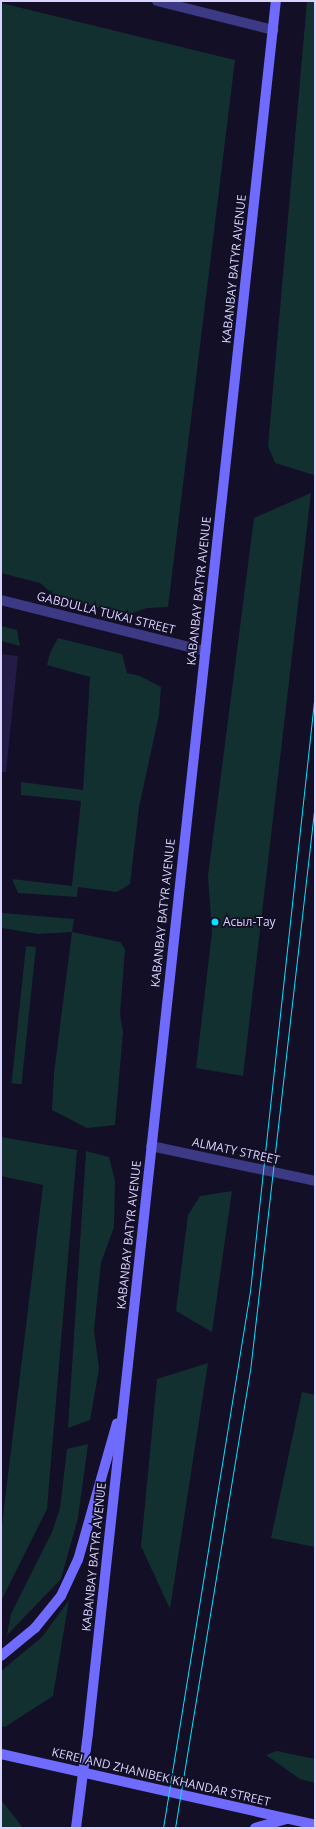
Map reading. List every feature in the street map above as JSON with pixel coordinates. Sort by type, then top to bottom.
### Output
[{"type":"main road","name":"KABANBAY BATYR AVENUE","points":[[76,1828],[276,1]]},
{"type":"main road","points":[[1,1656],[35,1628],[61,1596],[78,1560],[124,1396]]},
{"type":"main road","name":"KEREI AND ZHANIBEK KHANDAR STREET","points":[[1,1754],[315,1825]]},
{"type":"main road","points":[[255,1828],[288,1819]]},
{"type":"street","points":[[157,1],[273,30]]},
{"type":"street","name":"GABDULLA TUKAI STREET","points":[[1,600],[206,651]]},
{"type":"street","name":"ALMATY STREET","points":[[151,1146],[315,1181]]},
{"type":"green space","points":[[307,1],[315,1],[314,475],[275,463],[268,446]]},
{"type":"green space","points":[[1,3],[235,60],[168,607],[147,608],[127,615],[54,595],[40,583],[1,573]]},
{"type":"green space","points":[[311,493],[243,1076],[196,1068],[212,932],[208,876],[254,518]]},
{"type":"green space","points":[[1,626],[17,630],[20,646],[1,641]]},
{"type":"green space","points":[[58,638],[122,654],[127,673],[140,676],[161,687],[159,715],[139,807],[130,884],[117,892],[78,887],[77,897],[18,893],[12,879],[72,886],[81,801],[21,795],[21,782],[83,790],[90,677],[47,665],[50,653]]},
{"type":"green space","points":[[2,913],[74,919],[72,932],[38,934],[2,928]]},
{"type":"green space","points":[[72,932],[120,942],[125,949],[120,1014],[123,1032],[115,1125],[87,1128],[52,1110],[54,1073]]},
{"type":"green space","points":[[26,946],[36,947],[22,1084],[12,1083]]},
{"type":"green space","points":[[1,1137],[77,1150],[47,1509],[1,1601],[1,1533],[43,1185],[1,1176]]},
{"type":"green space","points":[[86,1151],[109,1157],[115,1181],[114,1227],[101,1263],[94,1330],[99,1369],[90,1420],[68,1428]]},
{"type":"green space","points":[[232,1191],[212,1332],[176,1311],[188,1215],[200,1196]]},
{"type":"green space","points":[[208,1363],[170,1609],[141,1546],[157,1379]]},
{"type":"green space","points":[[302,1392],[315,1395],[315,1547],[271,1538]]},
{"type":"green space","points":[[88,1444],[78,1518],[61,1579],[7,1635],[11,1614],[52,1532],[60,1508],[67,1449]]},
{"type":"green space","points":[[69,1600],[53,1696],[5,1727],[1,1726],[1,1671],[42,1637]]},
{"type":"green space","points":[[277,1751],[315,1759],[315,1783],[300,1779],[266,1755]]},
{"type":"green space","points":[[1,1800],[13,1815],[23,1828],[1,1828]]},
{"type":"building","points":[[1,654],[18,656],[6,772],[1,772]]},
{"type":"tram line","points":[[163,1828],[250,1291],[315,692]]},
{"type":"tram line","points":[[175,1828],[250,1371],[315,802]]},
{"type":"place","name":"Асыл-Тау","points":[[215,922]]}]
